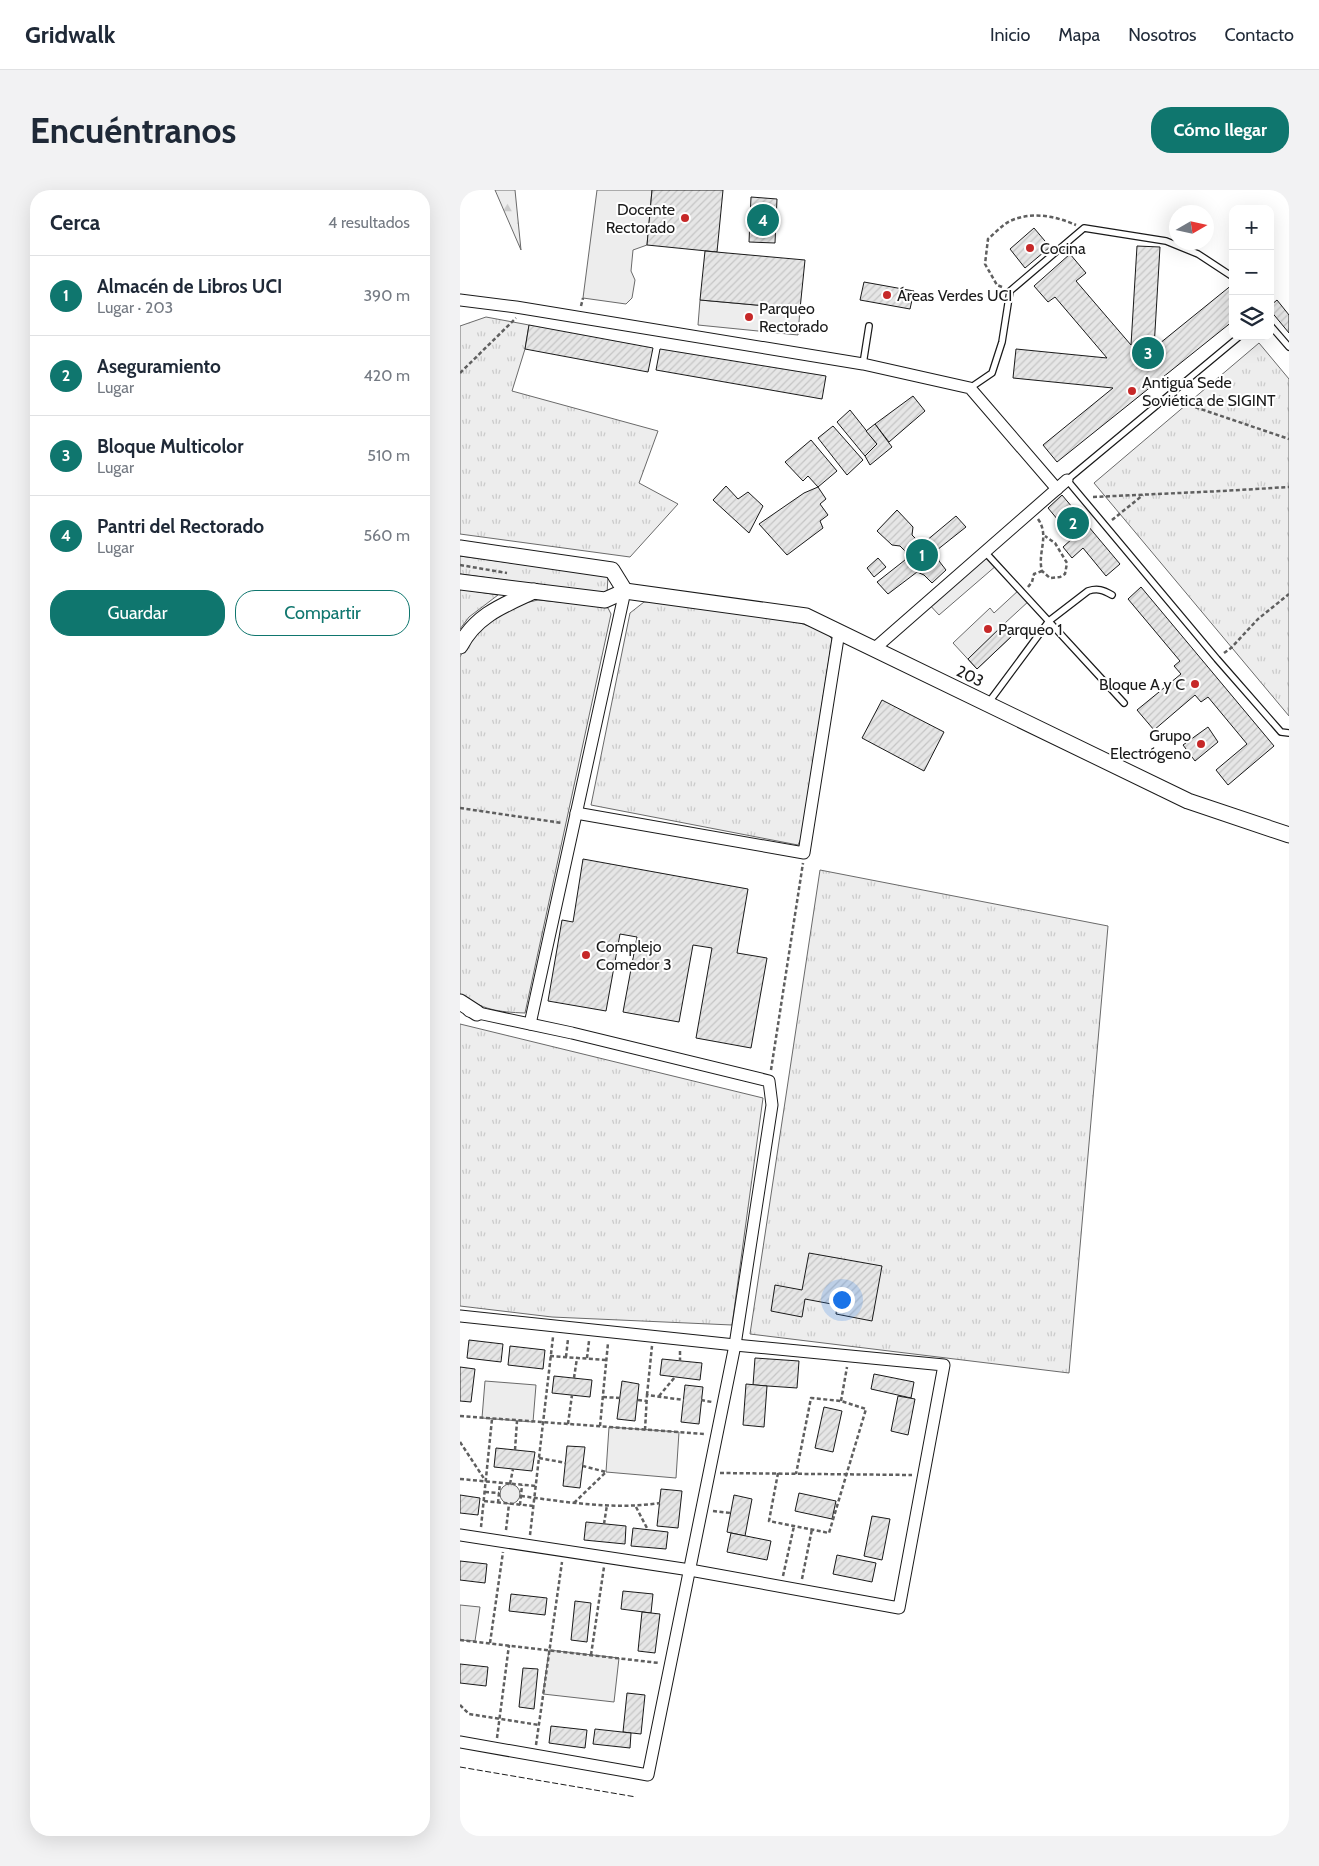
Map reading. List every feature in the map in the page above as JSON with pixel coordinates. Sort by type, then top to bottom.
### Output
[{"type":"street","points":[[460,300],[526,308],[863,364],[970,388],[1057,489]]},
{"type":"street","points":[[874,649],[1067,480]]},
{"type":"street","points":[[460,548],[612,570],[625,591],[530,1024]]},
{"type":"street","points":[[460,582],[605,600],[625,591]]},
{"type":"street","points":[[460,646],[465,636],[489,613],[534,591]]},
{"type":"street","name":"203","points":[[625,591],[806,616],[1188,802],[1289,835]]},
{"type":"street","points":[[575,818],[804,853],[839,632]]},
{"type":"street","points":[[460,1002],[477,1013]]},
{"type":"street","points":[[460,1010],[530,1024],[769,1082],[772,1105],[735,1345],[648,1775],[460,1742]]},
{"type":"street","points":[[460,1316],[944,1365],[900,1608],[690,1570],[460,1535]]},
{"type":"lane","points":[[970,388],[992,373],[1002,342],[1010,291],[1084,228],[1166,241],[1198,254],[1229,274]]},
{"type":"lane","points":[[863,364],[869,326]]},
{"type":"lane","points":[[1274,329],[1289,347]]},
{"type":"lane","points":[[1235,340],[1067,480],[1281,732],[1289,733]]},
{"type":"lane","points":[[985,552],[1124,703]]},
{"type":"lane","points":[[987,704],[1049,621],[1088,591],[1095,589],[1103,590],[1112,595]]},
{"type":"path","points":[[1010,291],[997,285],[985,264],[988,239],[1009,221],[1031,214],[1058,217],[1084,228]]},
{"type":"path","points":[[460,373],[526,308]]},
{"type":"path","points":[[1167,397],[1289,440]]},
{"type":"path","points":[[1082,497],[1289,487]]},
{"type":"path","points":[[1105,525],[1144,494]]},
{"type":"path","points":[[1032,511],[1040,522],[1045,536],[1040,556],[1042,571],[1050,578],[1056,578],[1065,574],[1067,563],[1060,548],[1045,536]]},
{"type":"path","points":[[1026,595],[1026,589],[1032,582],[1034,574],[1042,571]]},
{"type":"path","points":[[1217,658],[1231,648],[1258,620],[1289,594]]},
{"type":"path","points":[[460,808],[575,818]]},
{"type":"path","points":[[769,1082],[804,853]]},
{"type":"path","points":[[529,1546],[554,1326]]},
{"type":"path","points":[[566,1357],[570,1327]]},
{"type":"path","points":[[587,1358],[590,1330]]},
{"type":"path","points":[[600,1426],[609,1332]]},
{"type":"path","points":[[645,1430],[653,1336]]},
{"type":"path","points":[[550,1356],[606,1360]]},
{"type":"path","points":[[841,1401],[850,1356]]},
{"type":"path","points":[[574,1378],[577,1358]]},
{"type":"path","points":[[659,1396],[675,1377]]},
{"type":"path","points":[[568,1424],[572,1395]]},
{"type":"path","points":[[647,1395],[684,1400]]},
{"type":"path","points":[[603,1397],[620,1398]]},
{"type":"path","points":[[778,1474],[768,1521],[829,1532],[866,1409],[841,1401],[812,1398],[796,1474]]},
{"type":"path","points":[[638,1400],[647,1401]]},
{"type":"path","points":[[460,1416],[717,1435]]},
{"type":"path","points":[[480,1538],[492,1418]]},
{"type":"path","points":[[515,1450],[517,1420]]},
{"type":"path","points":[[460,1442],[486,1481]]},
{"type":"path","points":[[539,1458],[566,1463]]},
{"type":"path","points":[[574,1503],[606,1472],[583,1466]]},
{"type":"path","points":[[510,1484],[513,1469]]},
{"type":"path","points":[[709,1473],[924,1475]]},
{"type":"path","points":[[460,1479],[536,1486]]},
{"type":"path","points":[[498,1503],[500,1483]]},
{"type":"path","points":[[520,1505],[522,1485]]},
{"type":"path","points":[[485,1492],[499,1493]]},
{"type":"path","points":[[521,1496],[607,1505],[636,1506],[660,1503]]},
{"type":"path","points":[[484,1501],[534,1506]]},
{"type":"path","points":[[490,1643],[509,1504]]},
{"type":"path","points":[[604,1524],[607,1505]]},
{"type":"path","points":[[636,1506],[648,1530]]},
{"type":"path","points":[[702,1509],[731,1513]]},
{"type":"path","points":[[781,1587],[794,1526]]},
{"type":"path","points":[[799,1590],[812,1529]]},
{"type":"path","points":[[534,1756],[564,1551]]},
{"type":"path","points":[[591,1655],[605,1557]]},
{"type":"path","points":[[460,1640],[670,1664]]},
{"type":"path","points":[[496,1749],[509,1645]]},
{"type":"path","points":[[460,1705],[469,1714],[539,1725]]},
{"type":"green space","points":[[495,190],[515,190],[521,250]]},
{"type":"green space","points":[[486,317],[529,325],[525,349],[512,391],[658,431],[639,483],[678,504],[630,557],[460,534],[460,326]]},
{"type":"green space","points":[[1259,343],[1289,379],[1289,716],[1094,483]]},
{"type":"green space","points":[[460,556],[608,576],[607,594],[460,574]]},
{"type":"green space","points":[[460,589],[498,595],[469,617],[460,629]]},
{"type":"green space","points":[[538,600],[608,608],[611,614],[525,1013],[507,1012],[484,1007],[460,994],[460,657],[474,634],[512,606]]},
{"type":"green space","points":[[662,601],[797,622],[824,631],[832,639],[802,836],[798,845],[591,805],[630,613],[644,602]]},
{"type":"green space","points":[[820,870],[1108,926],[1069,1373],[750,1334]]},
{"type":"green space","points":[[460,1024],[763,1098],[732,1325],[552,1317],[460,1306]]},
{"type":"green space","points":[[506,1484],[514,1484],[520,1490],[520,1498],[514,1504],[506,1504],[500,1498],[500,1490]]},
{"type":"shaded area","points":[[597,190],[652,190],[647,245],[633,250],[631,271],[635,280],[632,298],[626,304],[583,298]]},
{"type":"shaded area","name":"Parqueo Rectorado","points":[[700,300],[800,309],[798,335],[698,325]]},
{"type":"shaded area","points":[[985,552],[997,565],[939,615],[927,602]]},
{"type":"shaded area","name":"Parqueo 1","points":[[1020,589],[1030,600],[1005,623],[1014,634],[977,669],[953,643],[990,608],[994,613]]},
{"type":"shaded area","points":[[485,1381],[536,1385],[533,1422],[482,1418]]},
{"type":"shaded area","points":[[609,1427],[679,1432],[676,1478],[606,1472]]},
{"type":"shaded area","points":[[460,1605],[480,1607],[475,1641],[460,1640]]},
{"type":"shaded area","points":[[549,1650],[619,1658],[614,1702],[543,1694]]},
{"type":"building","name":"Docente Rectorado","points":[[652,190],[723,190],[717,252],[647,245]]},
{"type":"building","points":[[751,197],[777,199],[775,243],[749,242]]},
{"type":"building","name":"Cocina","points":[[1034,228],[1050,247],[1025,268],[1010,249]]},
{"type":"building","points":[[1137,246],[1160,247],[1154,348],[1229,287],[1229,324],[1057,462],[1043,445],[1113,388],[1013,378],[1016,349],[1107,358],[1055,297],[1048,302],[1034,286],[1070,254],[1086,273],[1076,281],[1131,345]]},
{"type":"building","points":[[705,251],[805,260],[800,309],[700,300]]},
{"type":"building","name":"Áreas Verdes UCI","points":[[864,282],[914,291],[910,309],[860,300]]},
{"type":"building","points":[[1277,300],[1289,315],[1289,333],[1274,315],[1274,303]]},
{"type":"building","points":[[529,325],[653,348],[648,372],[525,349]]},
{"type":"building","points":[[660,349],[826,376],[822,399],[656,370]]},
{"type":"building","points":[[913,396],[925,411],[889,442],[875,424]]},
{"type":"building","points":[[850,410],[877,444],[865,456],[837,422]]},
{"type":"building","points":[[875,424],[892,447],[870,465],[865,456],[877,444],[866,431]]},
{"type":"building","points":[[833,426],[863,460],[847,475],[818,438]]},
{"type":"building","points":[[811,440],[837,471],[818,487],[808,476],[803,481],[785,462]]},
{"type":"building","points":[[726,486],[738,499],[748,492],[763,506],[749,533],[713,500]]},
{"type":"building","points":[[818,487],[826,499],[820,504],[828,515],[820,521],[823,528],[787,555],[759,524],[804,493]]},
{"type":"building","points":[[1062,495],[1120,564],[1106,576],[1083,548],[1072,558],[1063,547],[1073,538],[1048,508]]},
{"type":"building","points":[[897,510],[913,527],[912,535],[918,541],[926,541],[956,516],[966,527],[937,550],[939,561],[946,570],[932,583],[924,575],[917,572],[888,594],[877,582],[905,560],[905,551],[900,546],[892,545],[877,531]]},
{"type":"building","points":[[878,558],[886,567],[874,577],[867,568]]},
{"type":"building","name":"Bloque A y C","points":[[1141,587],[1274,746],[1228,785],[1216,770],[1247,744],[1208,697],[1201,702],[1195,695],[1154,730],[1137,710],[1181,674],[1174,666],[1180,661],[1128,599]]},
{"type":"building","points":[[1004,624],[1014,634],[977,669],[968,659]]},
{"type":"building","points":[[882,700],[944,732],[924,771],[862,738]]},
{"type":"building","name":"Grupo Electrógeno","points":[[1208,727],[1218,742],[1195,761],[1183,745]]},
{"type":"building","name":"Complejo Comedor 3","points":[[583,859],[748,889],[737,953],[767,958],[751,1048],[696,1038],[712,948],[693,945],[679,1022],[623,1012],[637,937],[620,934],[606,1011],[548,1001],[562,920],[573,922]]},
{"type":"building","points":[[809,1253],[882,1266],[872,1321],[836,1314],[837,1305],[805,1299],[802,1317],[771,1311],[775,1285],[802,1290]]},
{"type":"building","points":[[469,1340],[503,1344],[501,1362],[467,1358]]},
{"type":"building","points":[[510,1346],[545,1350],[543,1369],[508,1365]]},
{"type":"building","points":[[755,1358],[799,1361],[797,1388],[753,1385]]},
{"type":"building","points":[[662,1359],[702,1363],[700,1380],[660,1375]]},
{"type":"building","points":[[460,1367],[475,1369],[471,1402],[460,1401]]},
{"type":"building","points":[[874,1374],[914,1382],[911,1398],[871,1389]]},
{"type":"building","points":[[554,1376],[592,1380],[590,1397],[552,1393]]},
{"type":"building","points":[[622,1381],[639,1384],[635,1421],[617,1419]]},
{"type":"building","points":[[746,1384],[767,1386],[764,1427],[743,1425]]},
{"type":"building","points":[[685,1385],[703,1387],[699,1424],[681,1422]]},
{"type":"building","points":[[898,1396],[915,1399],[908,1435],[891,1431]]},
{"type":"building","points":[[824,1407],[842,1411],[833,1452],[815,1448]]},
{"type":"building","points":[[567,1446],[585,1447],[580,1488],[563,1486]]},
{"type":"building","points":[[496,1448],[535,1452],[532,1471],[494,1467]]},
{"type":"building","points":[[661,1489],[682,1491],[678,1528],[657,1526]]},
{"type":"building","points":[[799,1493],[836,1501],[832,1519],[795,1511]]},
{"type":"building","points":[[460,1495],[480,1498],[478,1515],[460,1513]]},
{"type":"building","points":[[734,1495],[752,1499],[745,1536],[727,1532]]},
{"type":"building","points":[[872,1516],[890,1519],[882,1560],[864,1556]]},
{"type":"building","points":[[586,1522],[626,1526],[625,1544],[584,1540]]},
{"type":"building","points":[[633,1528],[668,1532],[666,1549],[631,1546]]},
{"type":"building","points":[[731,1533],[771,1541],[767,1560],[727,1552]]},
{"type":"building","points":[[837,1555],[876,1563],[872,1582],[833,1574]]},
{"type":"building","points":[[460,1561],[487,1564],[485,1583],[460,1580]]},
{"type":"building","points":[[623,1591],[653,1594],[651,1613],[621,1609]]},
{"type":"building","points":[[511,1594],[547,1598],[545,1615],[509,1611]]},
{"type":"building","points":[[575,1601],[591,1603],[587,1642],[571,1640]]},
{"type":"building","points":[[642,1612],[660,1614],[655,1653],[638,1651]]},
{"type":"building","points":[[460,1664],[488,1667],[486,1686],[460,1683]]},
{"type":"building","points":[[523,1668],[538,1669],[534,1709],[519,1707]]},
{"type":"building","points":[[627,1693],[645,1695],[641,1734],[623,1732]]},
{"type":"building","points":[[551,1726],[587,1730],[585,1748],[549,1743]]},
{"type":"building","points":[[595,1729],[631,1733],[630,1748],[593,1744]]},
{"type":"fence","points":[[460,1767],[636,1797]]},
{"type":"place","name":"Docente Rectorado","points":[[685,218]]},
{"type":"place","name":"Pantri del Rectorado","points":[[763,220]]},
{"type":"place","name":"Cocina","points":[[1030,248]]},
{"type":"place","name":"Áreas Verdes UCI","points":[[887,295]]},
{"type":"place","name":"Parqueo Rectorado","points":[[749,317]]},
{"type":"place","name":"Bloque Multicolor","points":[[1148,353]]},
{"type":"place","name":"Antigua Sede Soviética de SIGINT","points":[[1132,391]]},
{"type":"place","name":"Aseguramiento","points":[[1073,523]]},
{"type":"place","name":"Almacén de Libros UCI","points":[[922,555]]},
{"type":"place","name":"Parqueo 1","points":[[988,629]]},
{"type":"place","name":"Bloque A y C","points":[[1195,684]]},
{"type":"place","name":"Grupo Electrógeno","points":[[1201,744]]},
{"type":"place","name":"Complejo Comedor 3","points":[[586,955]]}]
